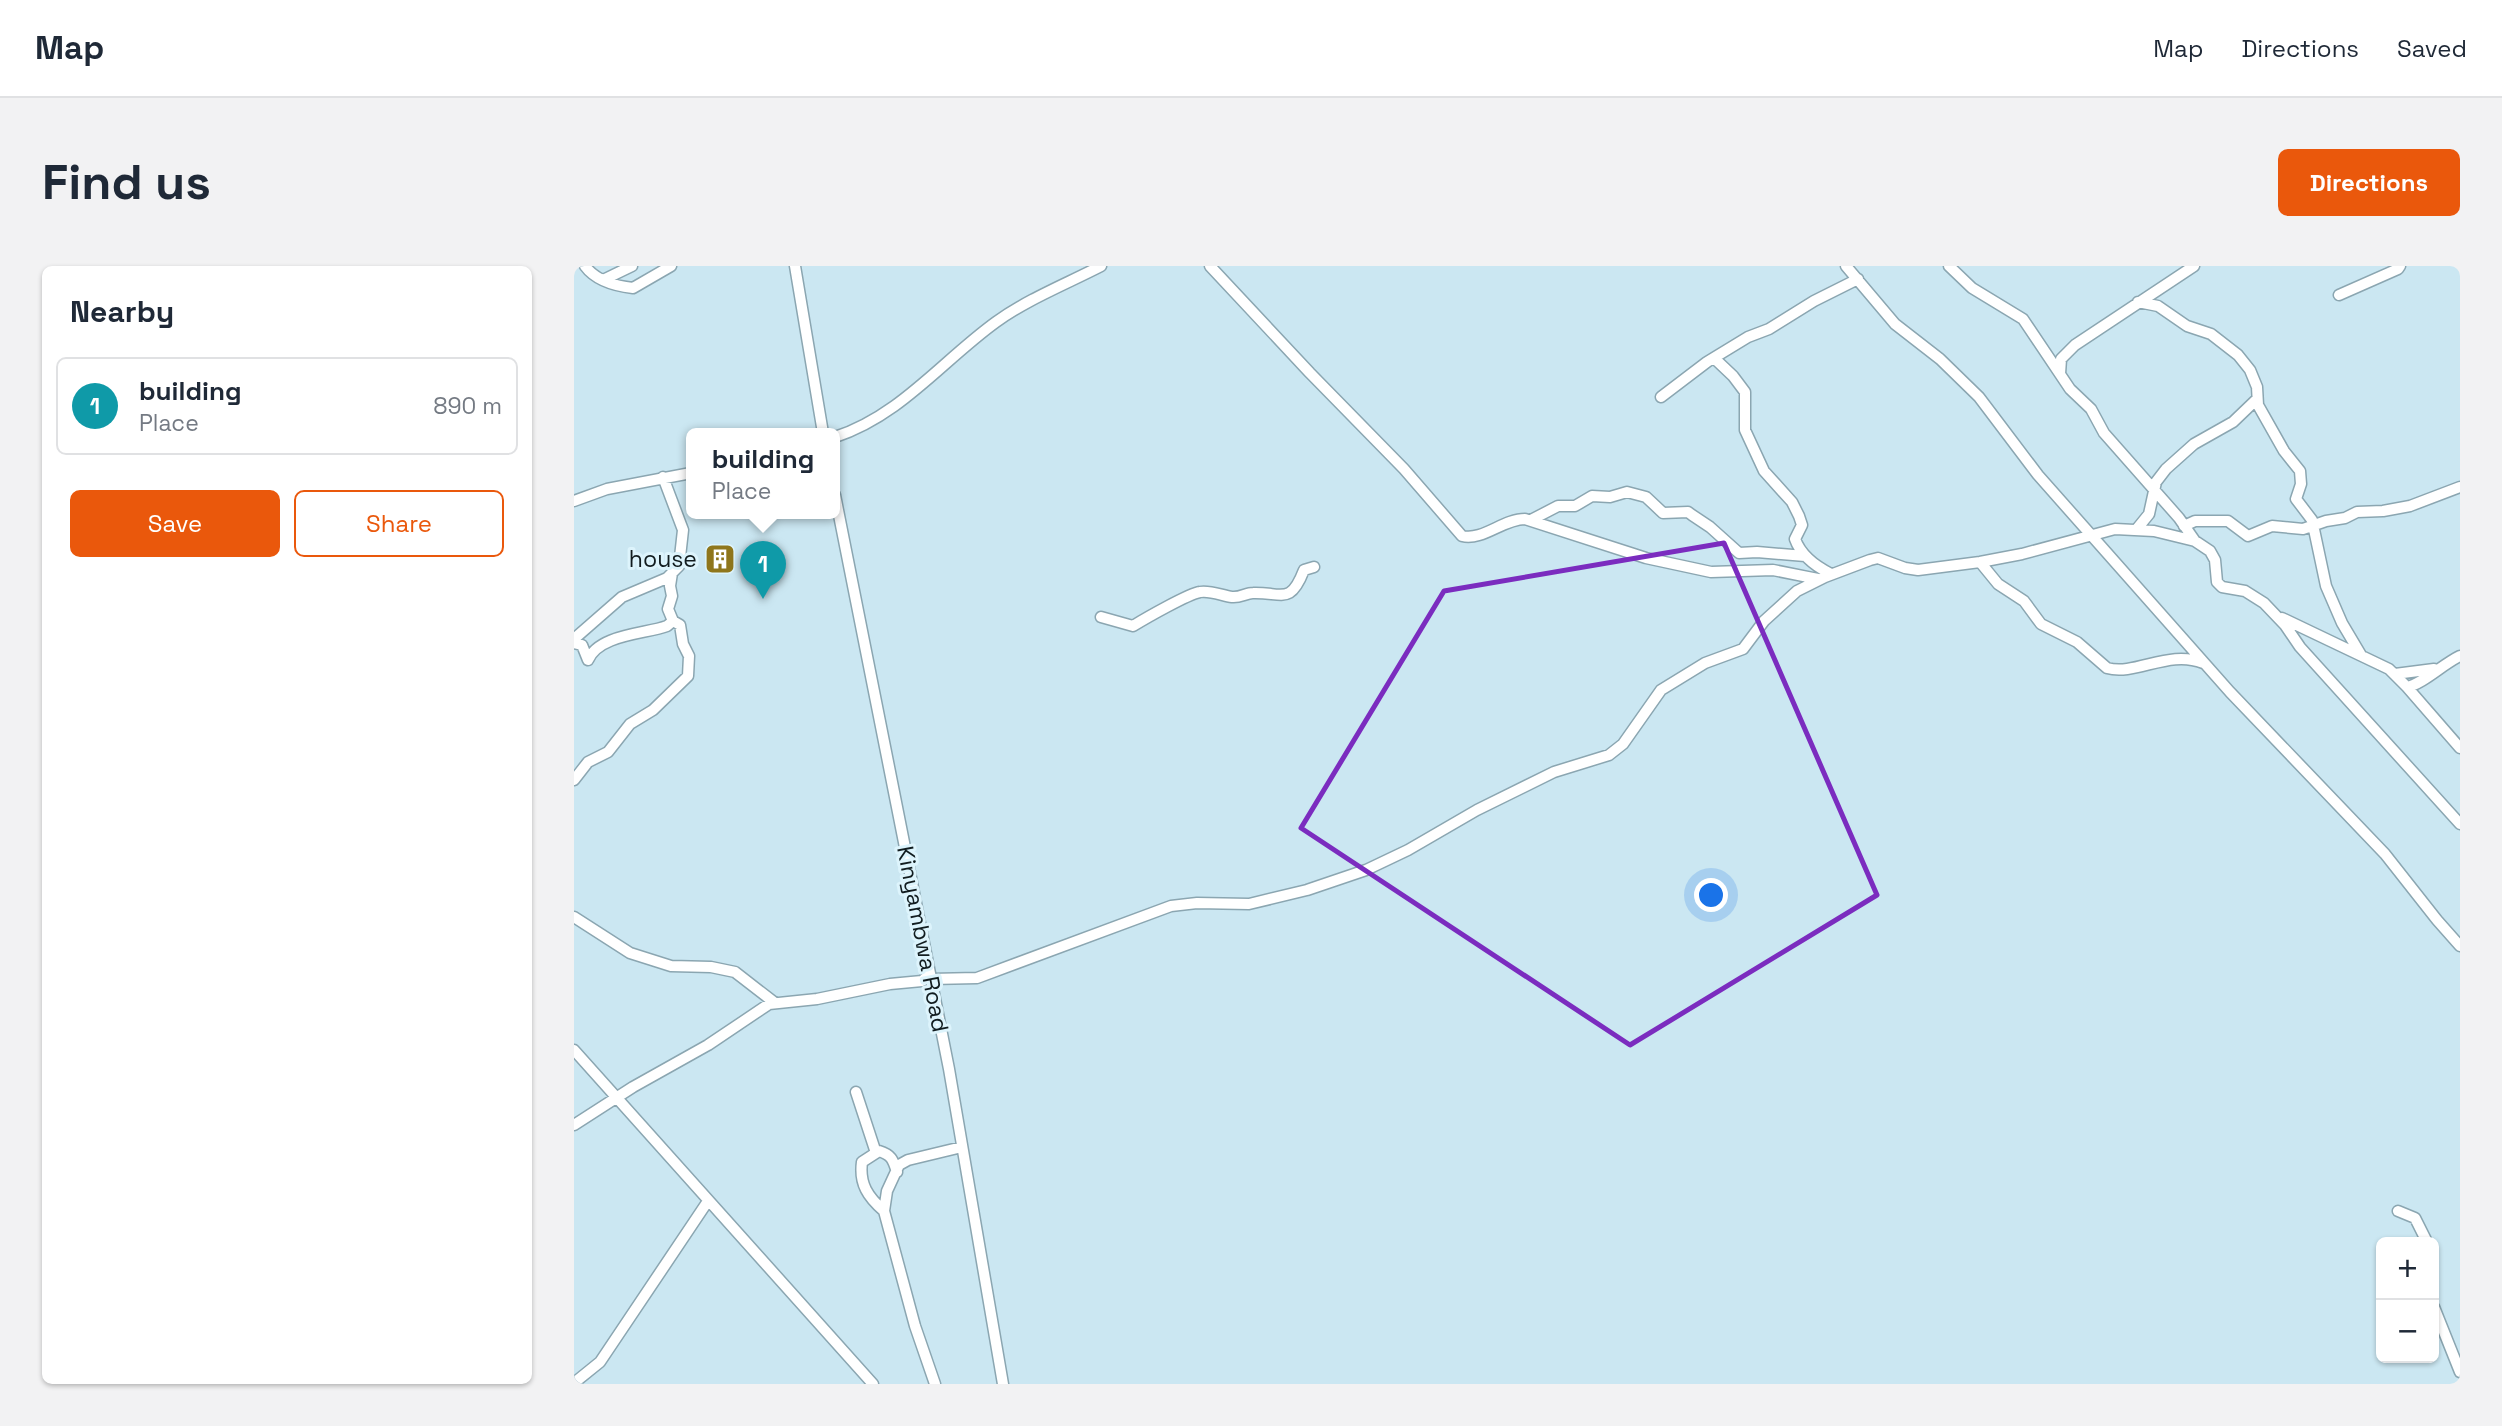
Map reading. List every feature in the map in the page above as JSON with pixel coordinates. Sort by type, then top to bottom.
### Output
[{"type":"street","points":[[585,266],[593,275],[603,280],[633,288],[671,266]]},
{"type":"street","points":[[603,280],[632,266]]},
{"type":"street","points":[[795,266],[822,428]]},
{"type":"street","points":[[840,435],[861,428],[897,404],[968,344],[1015,309],[1101,266]]},
{"type":"street","points":[[1210,266],[1404,469],[1462,536],[1473,537],[1515,519],[1531,520],[1646,558],[1711,572],[1773,570],[1820,579]]},
{"type":"street","points":[[1846,266],[1895,324],[1940,359],[1979,397],[2038,475],[2205,665],[2385,854],[2460,946]]},
{"type":"street","points":[[1949,266],[1972,288],[2023,319],[2070,389],[2091,409],[2104,433],[2154,489],[2195,541]]},
{"type":"street","points":[[2060,374],[2061,359],[2065,354],[2194,266]]},
{"type":"street","points":[[2339,295],[2400,266]]},
{"type":"street","points":[[1661,397],[1748,337],[1769,329],[1814,301],[1858,279]]},
{"type":"street","points":[[2138,302],[2158,306],[2187,326],[2205,331],[2221,340],[2250,370],[2255,380],[2258,405],[2284,451],[2300,471],[2301,484],[2296,499],[2314,525],[2326,586],[2342,623],[2361,655]]},
{"type":"street","points":[[1714,358],[1745,392],[1745,429],[1764,471],[1792,502],[1799,516],[1801,525],[1795,538],[1805,556],[1831,574]]},
{"type":"street","points":[[2136,530],[2149,514],[2158,477],[2189,449],[2225,428],[2257,399]]},
{"type":"street","points":[[574,501],[607,489],[686,474]]},
{"type":"street","points":[[663,477],[683,530],[679,566],[673,573],[622,597],[574,641],[582,645],[589,660],[591,653],[620,637],[663,628],[673,621]]},
{"type":"street","points":[[2184,526],[2195,521],[2228,521],[2248,536],[2272,526],[2299,529],[2344,518],[2357,512],[2410,506],[2460,487]]},
{"type":"street","points":[[1531,520],[1558,506],[1575,506],[1592,496],[1610,497],[1631,492],[1646,497],[1663,513],[1692,515],[1738,552],[1805,556]]},
{"type":"street","name":"Kinyambwa Road","points":[[840,519],[930,976],[1003,1384]]},
{"type":"street","points":[[574,1125],[615,1098],[708,1045],[763,1007],[775,1003],[817,999],[890,984],[922,981],[930,976],[977,978],[1171,906],[1197,903],[1249,904],[1307,890],[1366,870],[1554,772],[1609,755],[1623,744],[1661,690],[1705,663],[1743,649],[1764,621],[1797,591],[1831,574],[1878,558],[1910,569],[1980,562],[2022,554],[2115,529],[2154,531],[2195,541],[2210,551],[2215,560],[2217,582],[2222,587],[2253,595],[2276,615],[2300,647],[2460,824]]},
{"type":"street","points":[[1980,562],[1998,584],[2024,601],[2041,624],[2084,647],[2107,668],[2131,668],[2168,659],[2205,665]]},
{"type":"street","points":[[1101,617],[1133,626],[1200,592],[1237,597],[1252,593],[1276,596],[1290,593],[1298,585],[1304,570],[1314,567]]},
{"type":"street","points":[[574,780],[588,762],[608,752],[631,724],[653,710],[688,676],[689,656],[683,644],[680,625],[673,621],[668,609],[672,596],[670,586],[673,573]]},
{"type":"street","points":[[2276,615],[2396,674],[2460,748]]},
{"type":"street","points":[[2396,674],[2427,671],[2460,656]]},
{"type":"street","points":[[2407,687],[2417,684],[2440,666]]},
{"type":"street","points":[[574,917],[631,953],[671,966],[711,967],[735,972],[775,1003]]},
{"type":"street","points":[[574,1050],[873,1384]]},
{"type":"street","points":[[856,1092],[876,1153]]},
{"type":"street","points":[[574,1115],[587,1116]]},
{"type":"street","points":[[935,1384],[915,1326],[884,1211],[887,1191],[900,1165],[908,1160],[962,1147]]},
{"type":"street","points":[[884,1211],[871,1199],[860,1174],[862,1162],[879,1151],[892,1157],[897,1172]]},
{"type":"street","points":[[574,1383],[600,1362],[708,1202]]},
{"type":"street","points":[[2398,1211],[2415,1218],[2424,1237]]},
{"type":"street","points":[[2439,1320],[2460,1372]]},
{"type":"highlighted area","points":[[1724,543],[1877,895],[1630,1045],[1301,828],[1444,591]]},
{"type":"place","name":"house","points":[[720,559]]},
{"type":"place","name":"building","points":[[763,599]]}]
